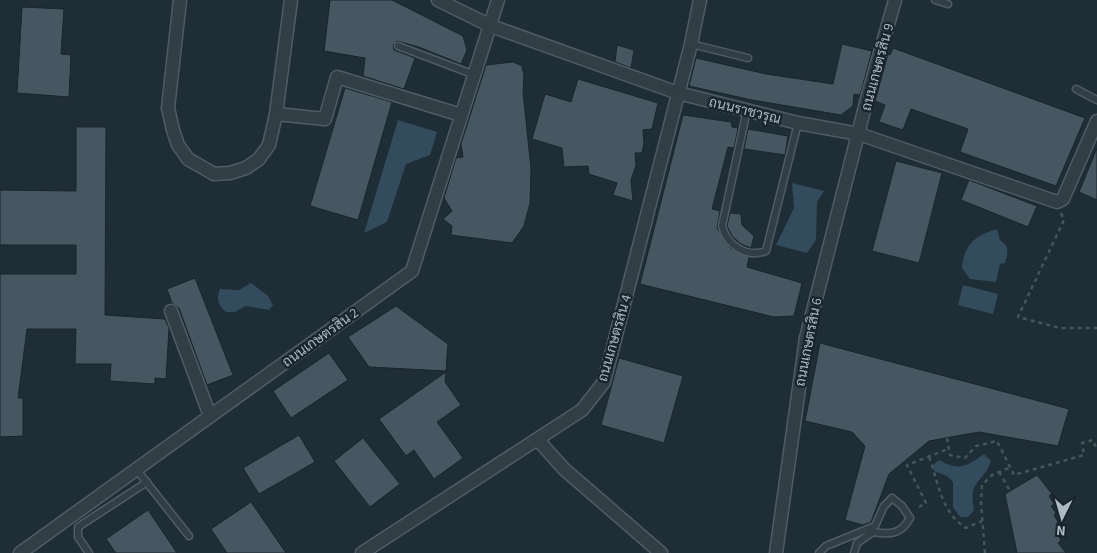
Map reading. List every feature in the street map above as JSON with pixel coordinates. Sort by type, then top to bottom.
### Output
[{"type":"street","points":[[180,0],[168,108],[178,146],[188,159],[214,174],[230,173],[246,168],[259,159],[269,145],[276,114],[292,0]]},
{"type":"street","name":"ถนนราชวรุณ","points":[[438,0],[491,26],[678,93],[798,123],[859,134],[1057,202]]},
{"type":"street","name":"ถนนเกษตรสิน 2","points":[[20,553],[412,271],[498,0]]},
{"type":"street","name":"ถนนเกษตรสิน 4","points":[[362,553],[582,410],[604,382],[691,44],[700,0]]},
{"type":"street","name":"ถนนเกษตรสิน 9","points":[[859,134],[895,0]]},
{"type":"street","points":[[276,114],[325,118],[337,77],[461,115]]},
{"type":"street","points":[[1057,202],[1063,199],[1097,121]]},
{"type":"street","name":"ถนนเกษตรสิน 6","points":[[776,553],[782,496],[806,338],[859,134]]},
{"type":"street","points":[[171,311],[210,416]]},
{"type":"street","points":[[538,440],[564,469],[661,553]]},
{"type":"lane","points":[[935,0],[948,4]]},
{"type":"lane","points":[[691,44],[748,58]]},
{"type":"lane","points":[[398,46],[475,75]]},
{"type":"lane","points":[[1076,89],[1097,100]]},
{"type":"lane","points":[[747,110],[722,226],[729,243],[737,249],[756,252],[766,251],[798,123]]},
{"type":"lane","points":[[136,469],[189,536]]},
{"type":"lane","points":[[89,553],[78,537],[78,527],[146,482]]},
{"type":"lane","points":[[819,553],[826,546],[875,526],[884,506],[892,498],[902,506],[910,518],[905,528],[892,535],[874,532],[857,543],[854,553]]},
{"type":"path","points":[[1057,202],[1064,220],[1018,317],[1060,328],[1097,328]]},
{"type":"path","points":[[947,438],[950,455],[965,458],[976,446],[997,442],[1014,475],[1084,455],[1082,443],[1093,440],[1097,450]]},
{"type":"path","points":[[919,507],[926,503],[907,466],[948,449]]},
{"type":"path","points":[[929,457],[945,508],[955,521],[966,528],[982,521]]},
{"type":"path","points":[[985,553],[982,521],[982,485],[992,475],[1011,467]]},
{"type":"path","points":[[999,472],[1010,491]]},
{"type":"water","points":[[398,120],[437,132],[430,155],[406,164],[387,222],[364,233]]},
{"type":"water","points":[[792,183],[824,191],[817,202],[816,240],[807,253],[776,245],[794,208]]},
{"type":"water","points":[[997,229],[1000,240],[1007,247],[1007,253],[1005,263],[1000,264],[996,282],[970,279],[962,268],[968,247],[983,234]]},
{"type":"water","points":[[251,283],[268,296],[273,305],[269,310],[245,306],[235,312],[226,312],[221,307],[218,302],[220,289],[239,290]]},
{"type":"water","points":[[963,285],[998,294],[993,314],[958,305]]},
{"type":"water","points":[[984,454],[991,461],[977,482],[973,492],[974,510],[968,517],[960,517],[953,507],[953,482],[947,476],[934,471],[933,465],[939,460],[952,466],[967,465]]},
{"type":"building","points":[[330,0],[392,0],[463,36],[467,50],[461,64],[419,47],[397,41],[393,45],[394,50],[415,58],[404,89],[363,76],[365,58],[324,51]]},
{"type":"building","points":[[22,7],[64,9],[61,54],[71,55],[69,97],[17,93]]},
{"type":"building","points":[[842,44],[872,51],[860,95],[854,94],[853,106],[841,115],[752,100],[689,86],[696,58],[766,74],[833,84]]},
{"type":"building","points":[[617,45],[634,50],[631,68],[615,62]]},
{"type":"building","points":[[893,48],[1085,118],[1056,186],[960,152],[968,129],[911,109],[903,130],[879,122],[885,105],[875,101],[888,54],[890,55]]},
{"type":"building","points":[[513,62],[522,66],[524,76],[523,92],[531,169],[530,203],[524,226],[512,243],[451,235],[452,226],[443,219],[452,211],[444,198],[456,158],[463,157],[461,144],[486,65]]},
{"type":"building","points":[[578,79],[658,103],[652,129],[643,130],[644,143],[642,153],[635,153],[636,165],[631,180],[633,201],[613,195],[617,183],[589,174],[588,166],[564,167],[562,148],[532,139],[545,94],[571,102]]},
{"type":"building","points":[[345,88],[392,102],[358,220],[310,206]]},
{"type":"building","points":[[683,115],[731,122],[732,127],[738,128],[734,148],[728,147],[712,209],[720,211],[717,228],[730,248],[749,257],[747,267],[802,283],[794,316],[774,317],[640,284]]},
{"type":"building","points":[[76,127],[106,127],[105,315],[165,319],[169,328],[166,379],[155,378],[155,384],[110,381],[111,364],[75,364],[76,329],[27,329],[18,398],[23,398],[23,436],[0,437],[0,274],[76,274],[76,245],[0,245],[0,190],[76,191]]},
{"type":"building","points":[[748,129],[788,136],[785,155],[744,149]]},
{"type":"building","points":[[1097,148],[1097,200],[1079,192]]},
{"type":"building","points":[[896,161],[942,173],[919,263],[872,251]]},
{"type":"building","points":[[969,180],[1037,206],[1028,227],[961,200]]},
{"type":"building","points":[[730,213],[741,214],[742,225],[754,236],[751,248],[741,244],[732,236],[727,226]]},
{"type":"building","points":[[195,278],[233,375],[207,385],[179,308],[172,303],[167,289]]},
{"type":"building","points":[[396,306],[448,344],[446,371],[369,367],[348,337]]},
{"type":"building","points":[[820,343],[1069,409],[1058,446],[979,432],[929,441],[889,474],[871,522],[863,525],[845,520],[865,446],[852,432],[805,421]]},
{"type":"building","points":[[329,353],[348,380],[291,418],[273,391]]},
{"type":"building","points":[[619,358],[683,376],[664,443],[601,425]]},
{"type":"building","points":[[446,372],[445,382],[461,405],[437,422],[463,458],[434,479],[414,450],[406,456],[379,419]]},
{"type":"building","points":[[299,435],[315,462],[259,494],[243,468]]},
{"type":"building","points":[[363,438],[400,484],[370,507],[334,461]]},
{"type":"building","points":[[1037,475],[1052,494],[1049,496],[1054,504],[1051,506],[1056,513],[1054,515],[1058,522],[1056,525],[1059,530],[1056,533],[1061,540],[1058,543],[1066,553],[1017,553],[1005,494]]},
{"type":"building","points":[[251,502],[286,553],[227,553],[211,529]]},
{"type":"building","points":[[148,510],[177,553],[116,553],[106,539]]}]
